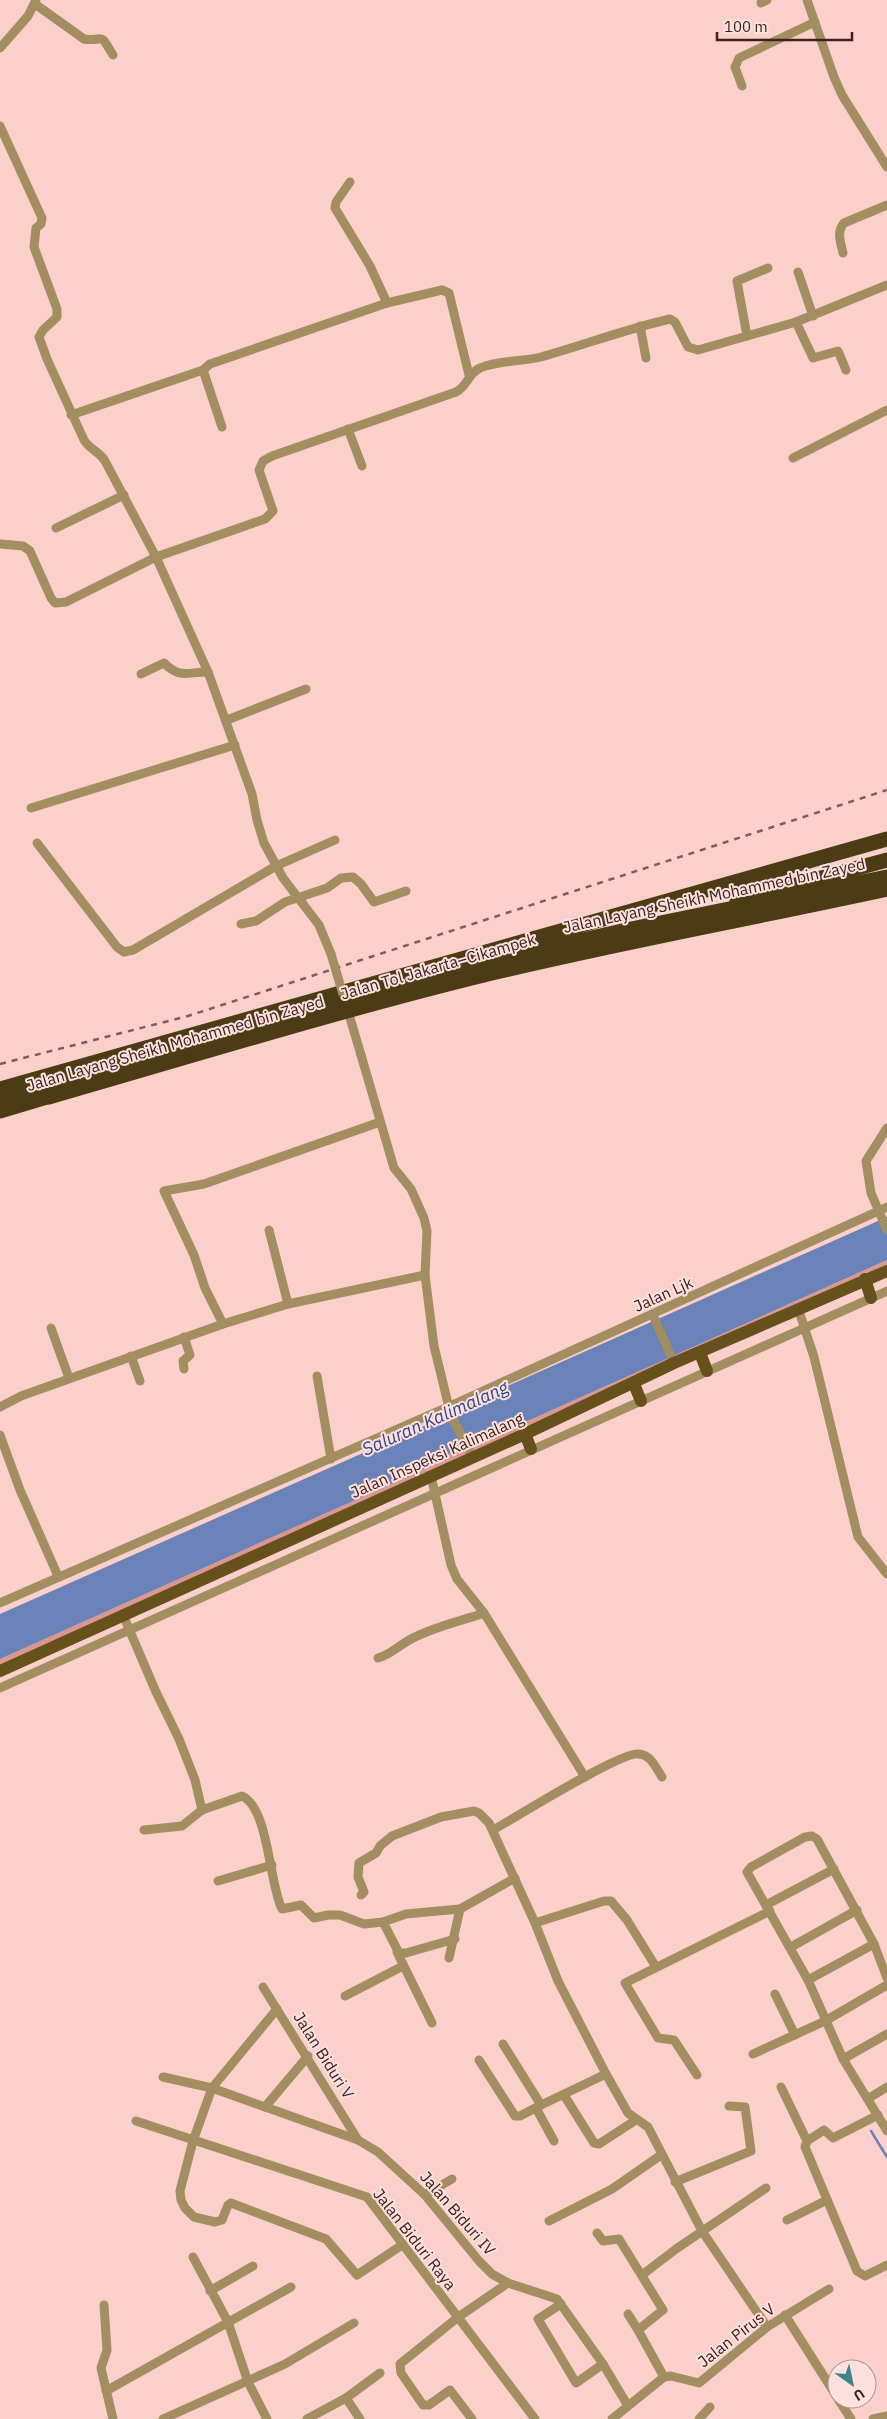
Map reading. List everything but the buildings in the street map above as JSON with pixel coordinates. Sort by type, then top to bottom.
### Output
[{"type":"highway","name":"Jalan Tol Jakarta–Cikampek","points":[[0,1089],[887,839]]},
{"type":"highway","name":"Jalan Tol Jakarta–Cikampek","points":[[0,1111],[431,985],[887,860]]},
{"type":"highway","name":"Jalan Layang Sheikh Mohammed bin Zayed","points":[[0,1100],[486,962],[640,927],[887,877]]},
{"type":"highway","name":"Jalan Layang Sheikh Mohammed bin Zayed","points":[[0,1111],[400,996],[634,941],[887,889]]},
{"type":"main road","name":"Jalan Inspeksi Kalimalang","points":[[0,1671],[634,1384],[673,1361],[700,1353],[798,1308],[887,1271]]},
{"type":"main road","points":[[865,1279],[871,1298]]},
{"type":"main road","points":[[700,1353],[706,1371]]},
{"type":"main road","points":[[634,1384],[640,1400]]},
{"type":"main road","points":[[525,1434],[531,1449]]},
{"type":"street","points":[[807,0],[834,78],[842,95],[887,167]]},
{"type":"street","points":[[0,48],[28,16],[35,2],[84,39],[104,39],[113,56]]},
{"type":"street","points":[[742,86],[736,67],[739,58],[815,22]]},
{"type":"street","points":[[0,126],[42,218],[41,224],[36,228],[34,247],[57,309],[57,316],[43,330],[39,337],[71,415],[88,448],[100,454],[124,495],[156,557],[208,672],[227,720],[252,794],[264,843],[276,866],[326,937],[394,1168],[411,1189],[424,1218],[427,1231],[425,1275],[434,1346],[451,1411],[465,1444],[473,1456]]},
{"type":"street","points":[[350,182],[336,202],[335,208],[370,266],[387,303]]},
{"type":"street","points":[[843,253],[839,235],[840,228],[844,223],[887,205]]},
{"type":"street","points":[[747,336],[737,281],[768,268]]},
{"type":"street","points":[[798,272],[812,316]]},
{"type":"street","points":[[469,375],[484,367],[539,358],[640,326],[673,320],[688,347],[692,350],[796,322],[887,285]]},
{"type":"street","points":[[0,544],[23,546],[30,551],[51,598],[55,603],[66,602],[156,557],[265,519],[273,511],[259,475],[262,461],[456,392],[465,385],[469,375],[449,293],[442,290],[387,303],[210,364],[203,370],[71,415]]},
{"type":"street","points":[[796,322],[813,358],[838,351],[846,370]]},
{"type":"street","points":[[640,326],[646,358]]},
{"type":"street","points":[[203,370],[222,427]]},
{"type":"street","points":[[793,458],[887,410]]},
{"type":"street","points":[[348,429],[362,466]]},
{"type":"street","points":[[56,528],[124,495]]},
{"type":"street","points":[[141,674],[164,663],[173,671],[183,675],[194,672],[208,672]]},
{"type":"street","points":[[227,720],[306,689]]},
{"type":"street","points":[[31,808],[235,745]]},
{"type":"street","points":[[37,843],[117,947],[124,952],[134,950],[276,866],[335,840]]},
{"type":"street","points":[[241,924],[256,921],[285,902],[327,888],[342,878],[353,878],[361,884],[374,902],[406,891]]},
{"type":"street","points":[[223,1324],[164,1191],[204,1184],[380,1122]]},
{"type":"street","points":[[887,1128],[866,1161],[872,1193],[882,1213],[887,1230]]},
{"type":"street","name":"Jalan Ljk","points":[[0,1603],[58,1576],[331,1459],[451,1411],[882,1213]]},
{"type":"street","points":[[269,1230],[288,1304]]},
{"type":"street","points":[[0,1408],[21,1396],[223,1324],[288,1304],[425,1275]]},
{"type":"street","name":"Jalan Inspeksi Kalimalang","points":[[0,1688],[887,1291]]},
{"type":"street","points":[[798,1308],[814,1357],[858,1538],[886,1568]]},
{"type":"street","points":[[654,1317],[673,1361]]},
{"type":"street","points":[[51,1328],[69,1378]]},
{"type":"street","points":[[184,1337],[190,1354],[183,1361],[184,1369]]},
{"type":"street","points":[[131,1356],[140,1381]]},
{"type":"street","points":[[317,1376],[331,1459]]},
{"type":"street","points":[[0,1435],[20,1490],[58,1576]]},
{"type":"street","points":[[431,1476],[451,1565],[457,1578],[484,1613],[585,1777]]},
{"type":"street","points":[[378,1658],[393,1652],[411,1638],[484,1613]]},
{"type":"street","points":[[123,1615],[156,1692],[179,1739],[195,1780],[202,1810]]},
{"type":"street","points":[[493,1830],[585,1777],[623,1758],[638,1754],[650,1758],[662,1777]]},
{"type":"street","points":[[144,1830],[182,1826],[202,1810],[231,1798],[244,1797],[254,1806],[258,1816],[282,1909],[301,1905],[314,1918],[340,1915],[364,1924],[383,1922],[406,1914],[460,1909],[515,1878]]},
{"type":"street","points":[[361,1895],[364,1892],[358,1877],[359,1863],[376,1853],[380,1846],[392,1836],[441,1817],[467,1811],[479,1813],[493,1830],[535,1923],[558,1981],[606,2074],[628,2113],[648,2127],[702,2231],[767,2327]]},
{"type":"street","points":[[887,1978],[874,1944],[857,1910],[817,1839],[812,1836],[805,1837],[751,1867],[747,1872],[808,1980],[843,2060],[869,2098],[887,2131]]},
{"type":"street","points":[[218,1881],[272,1865]]},
{"type":"street","points":[[697,2075],[674,2040],[658,2038],[625,1983],[768,1908],[834,1869]]},
{"type":"street","points":[[535,1923],[604,1901],[612,1902],[635,1932],[656,1967]]},
{"type":"street","points":[[449,1958],[455,1939],[460,1909]]},
{"type":"street","points":[[791,1947],[857,1910]]},
{"type":"street","points":[[383,1922],[432,2023]]},
{"type":"street","points":[[397,1952],[406,1953],[455,1939]]},
{"type":"street","points":[[808,1980],[874,1944]]},
{"type":"street","points":[[345,1996],[403,1966]]},
{"type":"street","points":[[753,2054],[825,2021],[887,1986]]},
{"type":"street","name":"Jalan Biduri V","points":[[263,1987],[308,2056],[358,2140]]},
{"type":"street","points":[[775,1994],[795,2035]]},
{"type":"street","points":[[277,2009],[212,2088],[193,2141],[180,2191],[185,2208],[194,2217],[215,2222],[222,2220],[228,2205],[231,2203],[326,2240],[357,2275],[402,2244]]},
{"type":"street","points":[[843,2060],[887,2034]]},
{"type":"street","points":[[503,2044],[538,2106],[554,2141]]},
{"type":"street","points":[[265,2107],[308,2056]]},
{"type":"street","points":[[479,2060],[515,2116],[520,2116],[606,2074]]},
{"type":"street","name":"Jalan Biduri IV","points":[[163,2077],[212,2088],[358,2140],[378,2152],[425,2195],[479,2261],[492,2274],[508,2283],[551,2296],[561,2304],[603,2364],[628,2406]]},
{"type":"street","points":[[782,2087],[806,2141]]},
{"type":"street","points":[[869,2098],[887,2087]]},
{"type":"street","points":[[564,2095],[594,2143],[599,2144],[636,2120]]},
{"type":"street","points":[[675,2182],[751,2151],[744,2107],[728,2106]]},
{"type":"street","points":[[878,2115],[833,2138],[824,2130],[806,2141],[804,2147],[859,2274],[864,2276],[887,2265]]},
{"type":"street","name":"Jalan Biduri Raya","points":[[136,2121],[367,2197],[535,2419]]},
{"type":"street","points":[[549,2221],[612,2189],[661,2155]]},
{"type":"street","points":[[425,2195],[452,2179]]},
{"type":"street","points":[[642,2275],[702,2231],[766,2188]]},
{"type":"street","points":[[787,2220],[827,2200]]},
{"type":"street","points":[[597,2233],[603,2240],[619,2239],[664,2311],[638,2330]]},
{"type":"street","points":[[193,2257],[228,2322],[248,2382],[267,2419]]},
{"type":"street","points":[[210,2291],[253,2266]]},
{"type":"street","points":[[472,2419],[452,2391],[448,2391],[428,2405],[423,2405],[399,2368],[400,2364],[457,2318],[508,2283]]},
{"type":"street","points":[[106,2391],[291,2287]]},
{"type":"street","name":"Jalan Pirus V","points":[[664,2377],[671,2376],[699,2383],[767,2327],[829,2289]]},
{"type":"street","points":[[561,2304],[538,2320],[576,2383],[603,2364]]},
{"type":"street","points":[[104,2305],[107,2350],[100,2364],[113,2419]]},
{"type":"street","points":[[612,2419],[664,2377],[628,2314]]},
{"type":"street","points":[[785,2315],[827,2381]]},
{"type":"street","points":[[163,2419],[285,2364],[354,2323]]},
{"type":"street","points":[[307,2419],[346,2398],[380,2373]]},
{"type":"street","points":[[346,2398],[360,2419]]},
{"type":"street","points":[[699,2419],[710,2407]]},
{"type":"street","points":[[873,2419],[887,2416]]},
{"type":"shaded area","points":[[887,1260],[887,1271],[0,1671],[0,1659],[447,1459],[453,1448],[465,1443],[472,1446]]},
{"type":"water","points":[[887,1217],[887,1260],[472,1446],[465,1443],[453,1448],[447,1459],[0,1659],[0,1614],[433,1422],[441,1425],[457,1417],[458,1408]]},
{"type":"waterway","points":[[871,2131],[887,2157]]},
{"type":"railway","points":[[0,1064],[188,1016],[887,790]]},
{"type":"water label","name":"Saluran Kalimalang","points":[[435,1418]]}]
